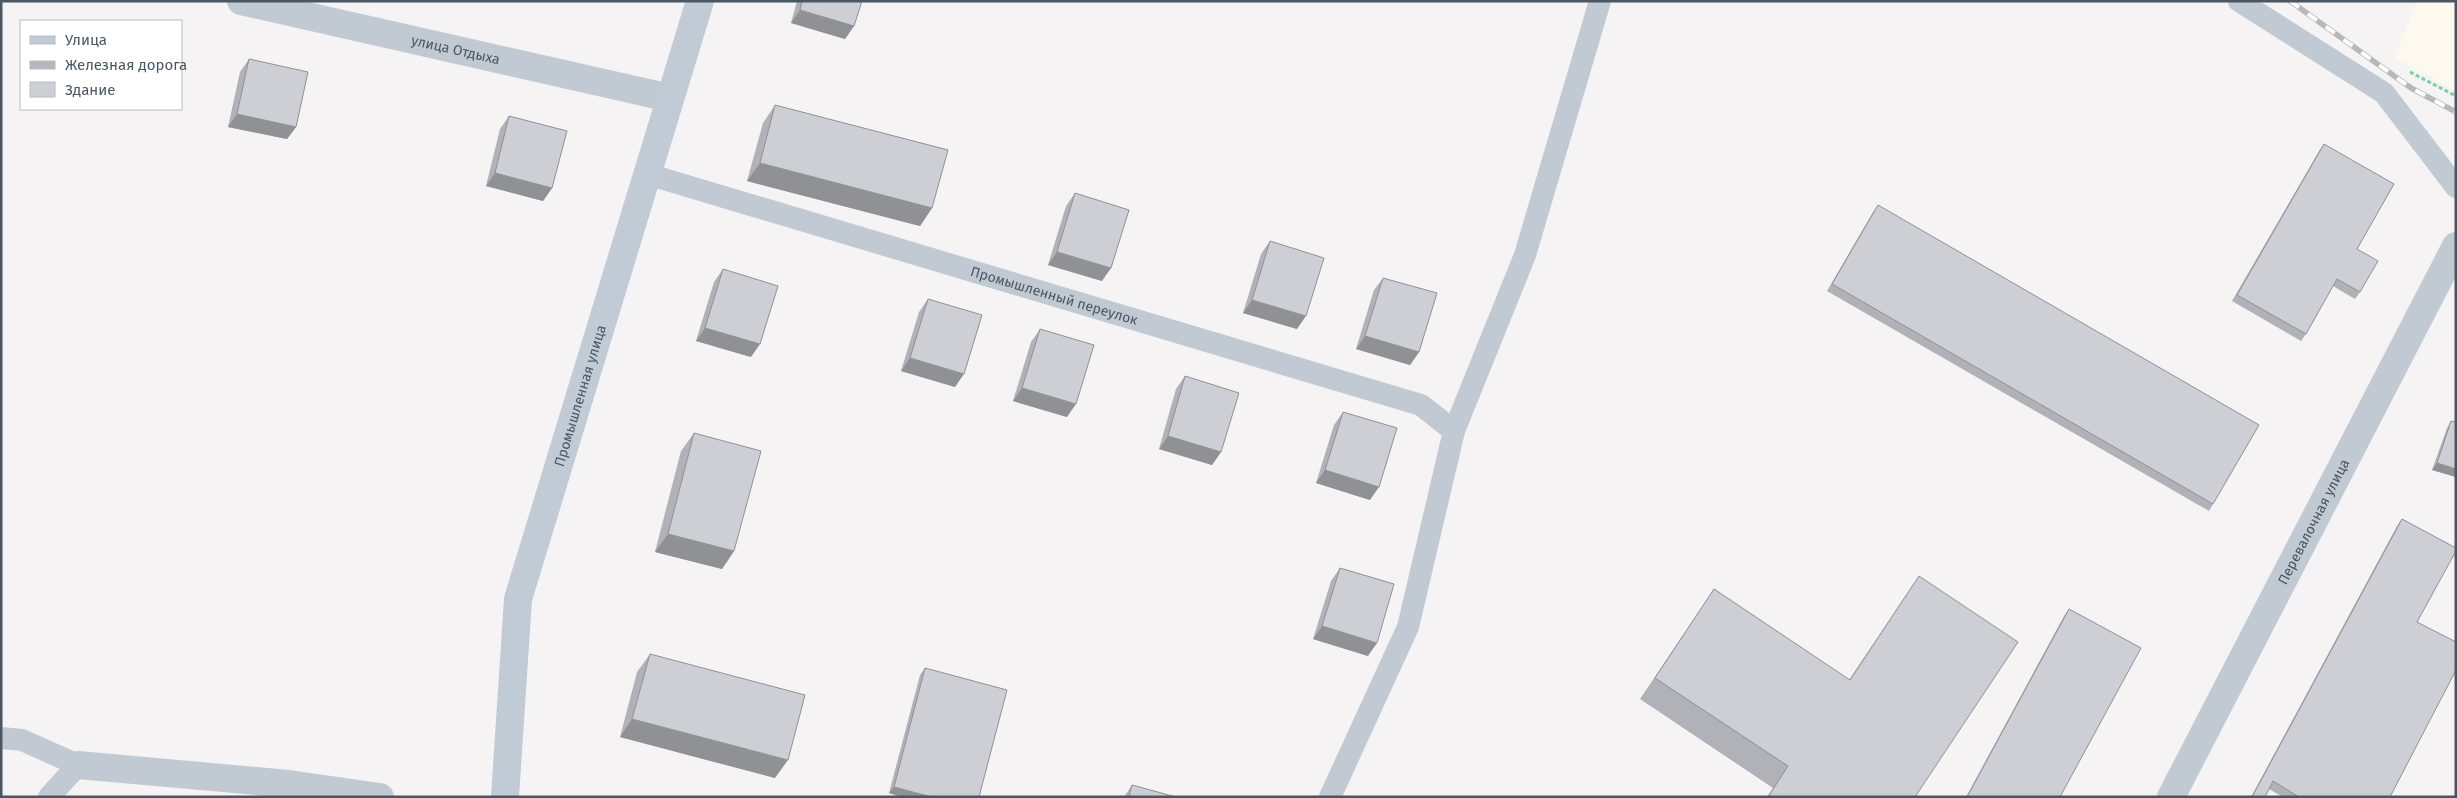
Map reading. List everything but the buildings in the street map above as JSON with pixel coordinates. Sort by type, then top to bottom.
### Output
[{"type":"street","name":"улица Отдыха","points":[[241,1],[670,98]]},
{"type":"street","name":"Промышленная улица","points":[[505,797],[518,599],[700,1]]},
{"type":"street","name":"Перевалочная улица","points":[[2170,797],[2456,246]]},
{"type":"street","points":[[78,765],[289,784],[380,797]]},
{"type":"lane","points":[[1330,797],[1408,627],[1454,431],[1524,255],[1600,1]]},
{"type":"lane","points":[[2239,1],[2384,93],[2456,187]]},
{"type":"lane","name":"Промышленный переулок","points":[[647,174],[1420,405],[1454,431]]},
{"type":"lane","points":[[1,738],[22,740],[78,765],[49,797]]},
{"type":"shaded area","points":[[2417,1],[2456,1],[2456,91],[2394,58]]},
{"type":"railway","points":[[2290,1],[2411,88],[2456,112]]}]
